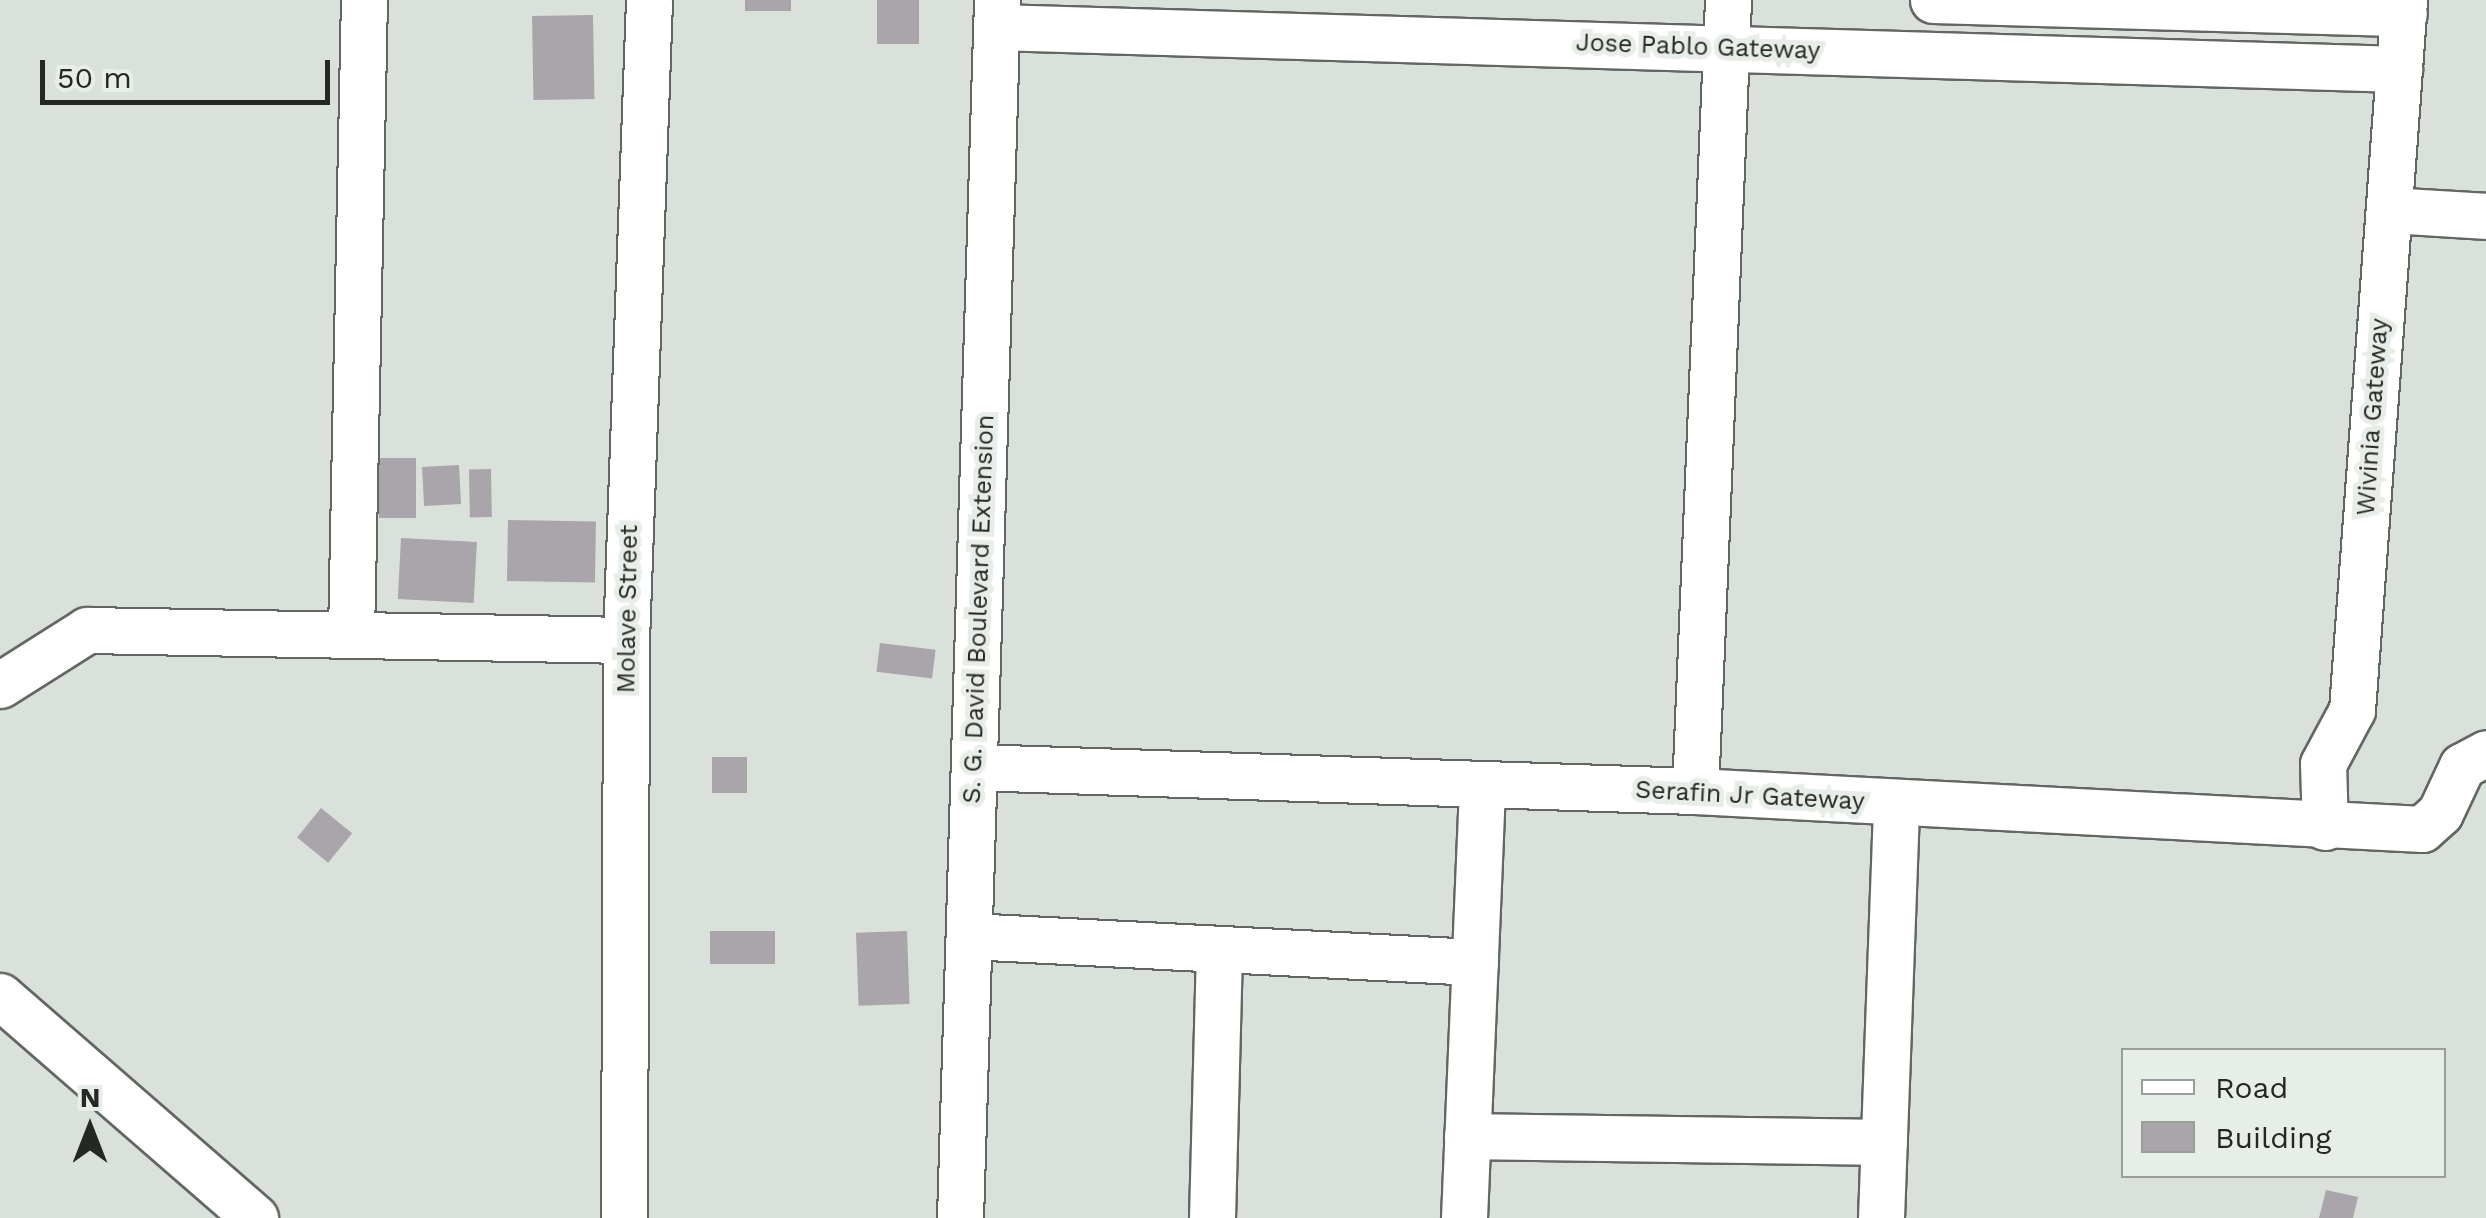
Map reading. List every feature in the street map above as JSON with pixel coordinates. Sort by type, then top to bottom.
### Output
[{"type":"street","points":[[350,634],[364,0]]},
{"type":"street","name":"Molave Street","points":[[624,1218],[626,640],[649,0]]},
{"type":"street","points":[[1694,792],[1728,0]]},
{"type":"street","points":[[1933,0],[2404,6]]},
{"type":"street","name":"Wivinia Gateway","points":[[2325,827],[2322,764],[2352,710],[2404,6]]},
{"type":"street","name":"Jose Pablo Gateway","points":[[996,14],[1728,47],[2399,69]]},
{"type":"street","name":"S. G. David Boulevard Extension","points":[[960,1218],[996,14]]},
{"type":"street","points":[[2389,210],[2486,216]]},
{"type":"street","points":[[0,685],[87,630],[626,640]]},
{"type":"street","name":"Serafin Jr Gateway","points":[[974,767],[1694,792],[2422,830],[2440,813],[2462,766],[2486,753]]},
{"type":"street","points":[[1464,1218],[1482,784]]},
{"type":"street","points":[[1881,1218],[1896,803]]},
{"type":"street","points":[[969,936],[1475,962]]},
{"type":"street","points":[[1212,1218],[1219,949]]},
{"type":"street","points":[[0,996],[255,1218]]},
{"type":"street","points":[[1467,1136],[1884,1142]]},
{"type":"building","points":[[745,0],[791,0],[791,11],[745,11]]},
{"type":"building","points":[[877,0],[919,0],[919,44],[877,44]]},
{"type":"building","points":[[593,15],[594,99],[533,100],[532,16]]},
{"type":"building","points":[[379,458],[416,458],[416,518],[379,518]]},
{"type":"building","points":[[459,465],[461,504],[424,506],[422,467]]},
{"type":"building","points":[[469,469],[491,469],[492,517],[470,517]]},
{"type":"building","points":[[508,520],[596,522],[595,583],[507,581]]},
{"type":"building","points":[[401,538],[477,542],[474,603],[398,599]]},
{"type":"building","points":[[880,643],[936,650],[932,679],[876,672]]},
{"type":"building","points":[[712,757],[747,757],[747,793],[712,793]]},
{"type":"building","points":[[321,808],[352,833],[328,863],[297,838]]},
{"type":"building","points":[[710,931],[775,931],[775,964],[710,964]]},
{"type":"building","points":[[907,931],[910,1004],[859,1006],[856,933]]},
{"type":"building","points":[[2326,1190],[2358,1197],[2353,1218],[2319,1218]]}]
